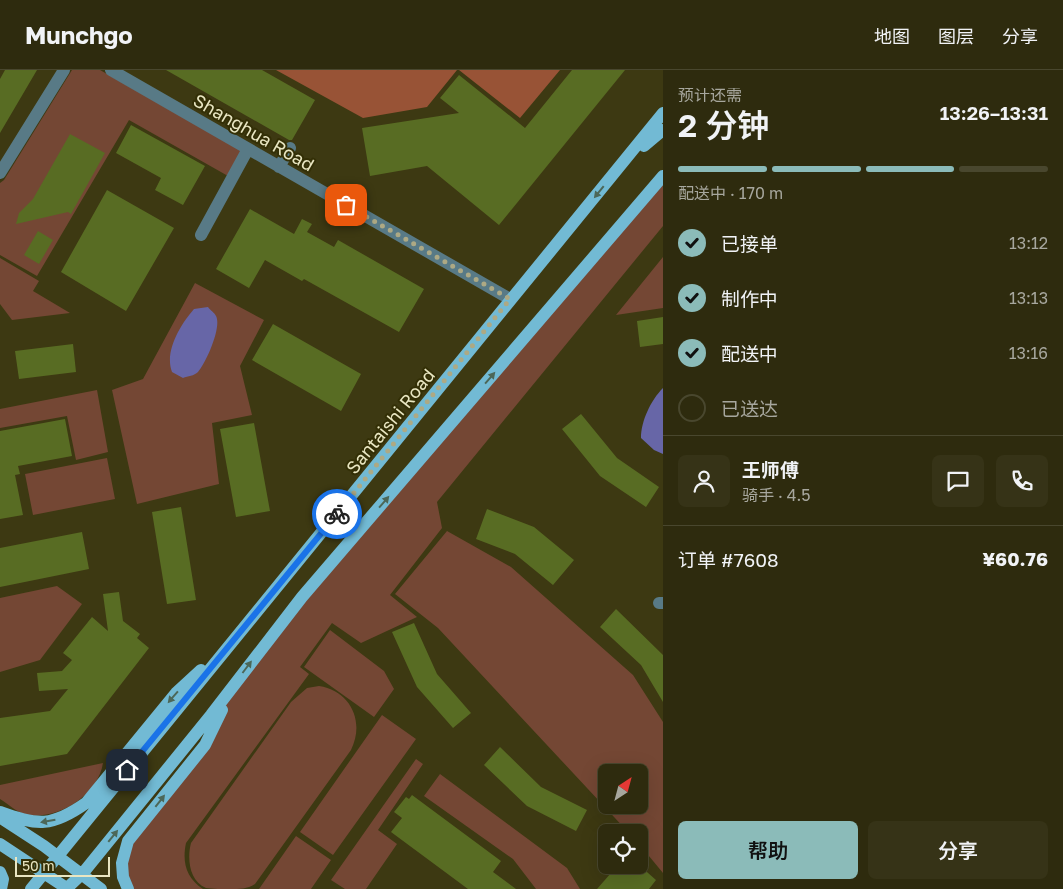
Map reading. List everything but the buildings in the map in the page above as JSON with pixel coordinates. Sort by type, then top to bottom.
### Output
[{"type":"main road","name":"Santaishi Road","points":[[31,889],[510,299],[663,114]]},
{"type":"main road","points":[[619,167],[663,130]]},
{"type":"main road","points":[[650,192],[663,166]]},
{"type":"main road","points":[[0,844],[67,889],[82,874],[235,684],[302,597],[663,176]]},
{"type":"main road","points":[[0,812],[29,823],[50,822],[70,814],[86,803],[176,693],[234,640]]},
{"type":"main road","points":[[128,889],[123,877],[122,864],[128,841],[205,745],[235,684]]},
{"type":"main road","points":[[0,817],[101,889]]},
{"type":"main road","points":[[0,872],[3,880],[1,889]]},
{"type":"street","points":[[0,173],[64,70]]},
{"type":"street","name":"Shanghua Road","points":[[111,70],[510,299]]},
{"type":"street","points":[[279,167],[290,148]]},
{"type":"street","points":[[201,234],[248,149]]},
{"type":"shaded area","points":[[72,70],[100,70],[242,151],[228,176],[129,120],[37,276],[0,255],[0,183],[4,180]]},
{"type":"shaded area","points":[[276,70],[457,70],[427,107],[363,118]]},
{"type":"shaded area","points":[[459,70],[560,70],[520,118]]},
{"type":"shaded area","points":[[663,176],[663,226],[437,502],[442,528],[390,595],[417,617],[361,643],[332,623],[300,667],[309,674],[186,843],[185,863],[189,875],[203,889],[129,889],[123,855],[205,745],[235,684]]},
{"type":"shaded area","points":[[663,257],[663,308],[616,315]]},
{"type":"shaded area","points":[[0,258],[39,281],[33,291],[70,313],[12,320],[0,304]]},
{"type":"shaded area","points":[[195,283],[264,320],[240,366],[252,415],[212,423],[219,484],[137,504],[112,390],[143,379]]},
{"type":"shaded area","points":[[208,307],[215,315],[217,321],[212,345],[198,372],[183,378],[172,372],[170,364],[170,355],[175,338],[194,309]]},
{"type":"shaded area","points":[[663,388],[663,454],[654,450],[641,438],[641,431],[647,411],[654,398]]},
{"type":"shaded area","points":[[97,390],[108,452],[76,460],[67,416],[0,428],[0,409]]},
{"type":"shaded area","points":[[107,458],[115,499],[33,515],[25,474]]},
{"type":"shaded area","points":[[447,531],[511,567],[633,675],[663,722],[663,873],[648,855],[648,824],[621,824],[611,814],[648,814],[648,764],[598,764],[598,800],[438,628],[395,594]]},
{"type":"shaded area","points":[[57,586],[82,604],[40,660],[0,672],[0,598]]},
{"type":"shaded area","points":[[330,630],[384,671],[394,689],[374,717],[304,667]]},
{"type":"shaded area","points":[[319,686],[339,694],[352,709],[356,729],[351,750],[255,884],[240,889],[206,888],[200,885],[193,875],[191,868],[189,855],[191,843],[291,702],[307,688]]},
{"type":"shaded area","points":[[382,715],[416,739],[333,855],[300,832]]},
{"type":"shaded area","points":[[416,759],[423,764],[378,830],[397,844],[366,889],[345,889],[331,880]]},
{"type":"shaded area","points":[[103,763],[100,775],[94,785],[75,803],[64,809],[39,816],[27,815],[0,799],[0,785]]},
{"type":"shaded area","points":[[440,774],[567,868],[580,889],[536,889],[513,859],[424,796]]},
{"type":"shaded area","points":[[296,836],[331,860],[311,889],[259,889]]},
{"type":"way so far","points":[[337,514],[510,299],[346,205]]},
{"type":"route","points":[[127,770],[337,514]]}]
